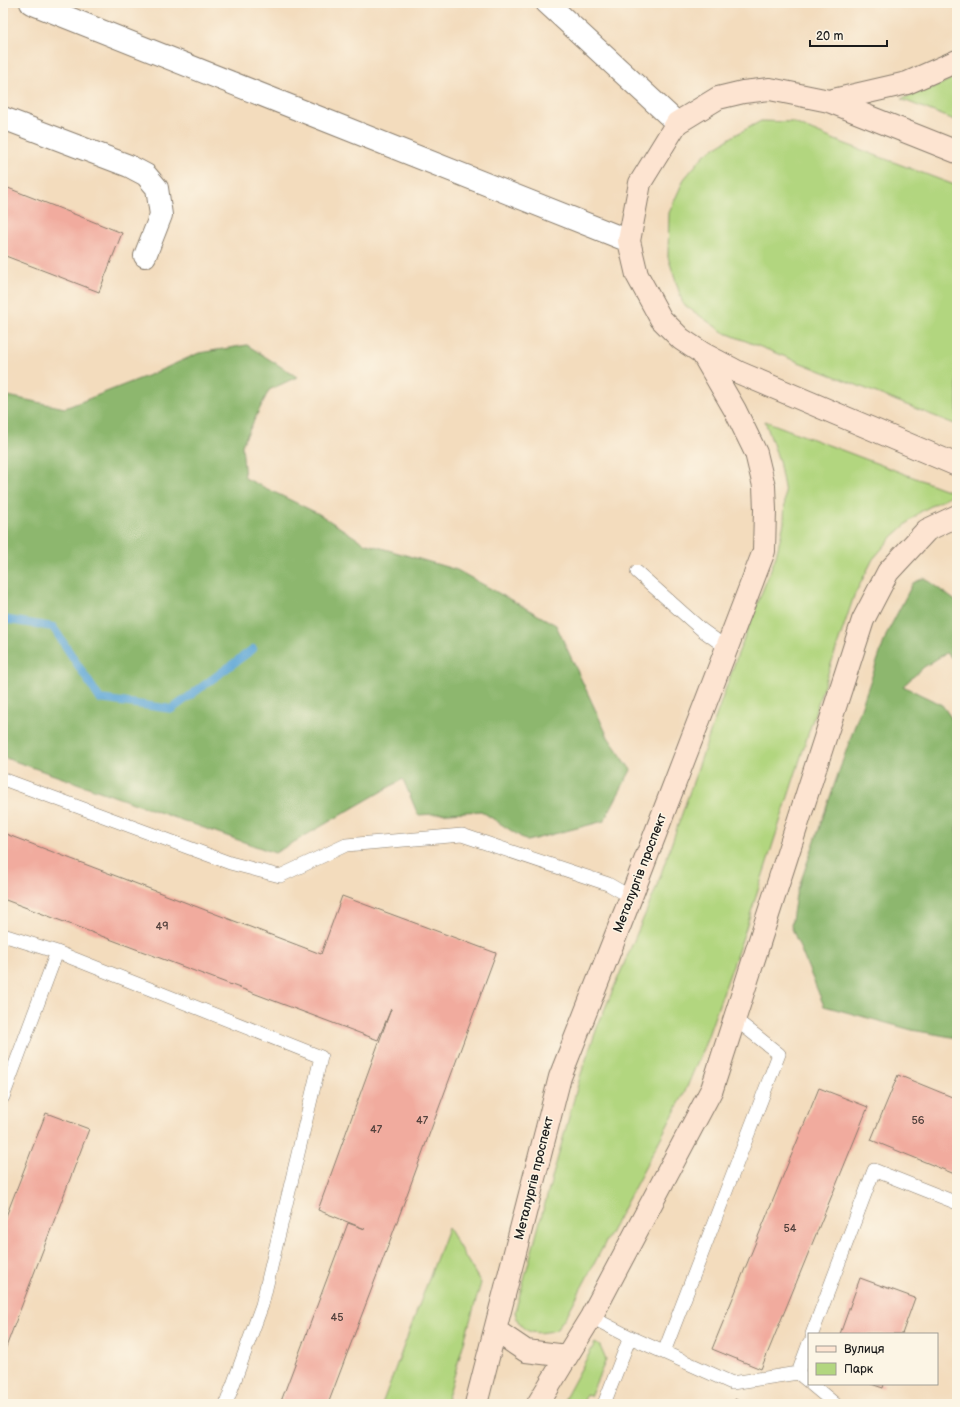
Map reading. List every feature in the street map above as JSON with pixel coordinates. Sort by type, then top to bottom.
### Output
[{"type":"street","points":[[31,3],[629,241]]},
{"type":"street","points":[[547,3],[677,123]]},
{"type":"street","points":[[829,101],[907,83],[957,62]]},
{"type":"street","points":[[957,152],[829,101],[770,89],[743,92],[718,98],[677,123],[640,183],[629,241],[637,275],[661,319],[682,339],[702,353],[740,373],[957,465]]},
{"type":"street","points":[[3,118],[129,166],[146,175],[157,188],[161,215],[146,256]]},
{"type":"street","name":"Металургів проспект","points":[[476,1404],[560,1077],[764,551],[764,486],[756,453],[735,410],[702,353]]},
{"type":"street","points":[[538,1404],[566,1356],[592,1317],[712,1089],[863,620],[888,572],[927,530],[957,516]]},
{"type":"street","points":[[495,1330],[526,1351],[566,1356]]},
{"type":"lane","points":[[637,572],[702,630],[727,648]]},
{"type":"lane","points":[[3,779],[230,863],[280,876],[346,845],[462,835],[608,884],[631,897]]},
{"type":"lane","points":[[3,935],[57,952],[322,1057],[262,1305],[226,1404]]},
{"type":"lane","points":[[3,1097],[57,952]]},
{"type":"lane","points":[[664,1352],[779,1054],[735,1019]]},
{"type":"lane","points":[[812,1333],[874,1170],[957,1203]]},
{"type":"lane","points":[[592,1317],[630,1337],[732,1383],[798,1373],[808,1381]]},
{"type":"lane","points":[[604,1404],[630,1337]]},
{"type":"lane","points":[[798,1373],[808,1346]]},
{"type":"lane","points":[[812,1385],[835,1404]]},
{"type":"green space","points":[[957,76],[957,121],[901,99],[935,87]]},
{"type":"green space","points":[[761,121],[792,122],[835,140],[957,186],[957,425],[723,332],[683,304],[668,257],[669,213],[684,179],[705,154]]},
{"type":"green space","points":[[247,345],[297,377],[269,390],[242,445],[245,478],[319,514],[364,543],[457,570],[556,625],[608,737],[631,770],[604,821],[527,841],[481,811],[418,815],[403,779],[275,853],[3,757],[3,395],[65,408],[152,374],[199,353]]},
{"type":"green space","points":[[765,421],[955,493],[920,512],[893,536],[873,559],[854,596],[744,934],[705,1044],[684,1094],[568,1313],[556,1330],[541,1333],[532,1332],[523,1328],[519,1323],[515,1312],[580,1077],[598,1025],[655,891],[736,659],[776,556],[784,523],[785,493],[779,461]]},
{"type":"green space","points":[[924,578],[957,602],[957,662],[946,653],[924,667],[903,686],[942,705],[957,726],[957,1038],[912,1030],[824,1006],[791,926],[796,895],[887,633],[913,583]]},
{"type":"green space","points":[[448,1228],[481,1283],[446,1404],[382,1404]]},
{"type":"green space","points":[[595,1343],[600,1346],[606,1360],[590,1396],[586,1395],[583,1404],[562,1404]]},
{"type":"building","points":[[3,186],[122,233],[99,292],[3,255]]},
{"type":"building","points":[[3,833],[321,954],[342,896],[496,953],[328,1404],[280,1404],[348,1223],[365,1229],[318,1210],[391,1009],[378,1040],[3,899]]},
{"type":"building","points":[[898,1075],[957,1099],[957,1175],[871,1140]]},
{"type":"building","points":[[819,1088],[868,1107],[761,1369],[712,1349]]},
{"type":"building","points":[[46,1113],[89,1129],[3,1355],[3,1224]]},
{"type":"building","points":[[860,1278],[915,1298],[902,1333],[840,1333]]},
{"type":"building","points":[[874,1385],[884,1385],[883,1388]]},
{"type":"building","points":[[735,1399],[746,1404],[734,1404]]},
{"type":"waterway","points":[[3,619],[53,627],[100,699],[172,709],[253,649]]}]
